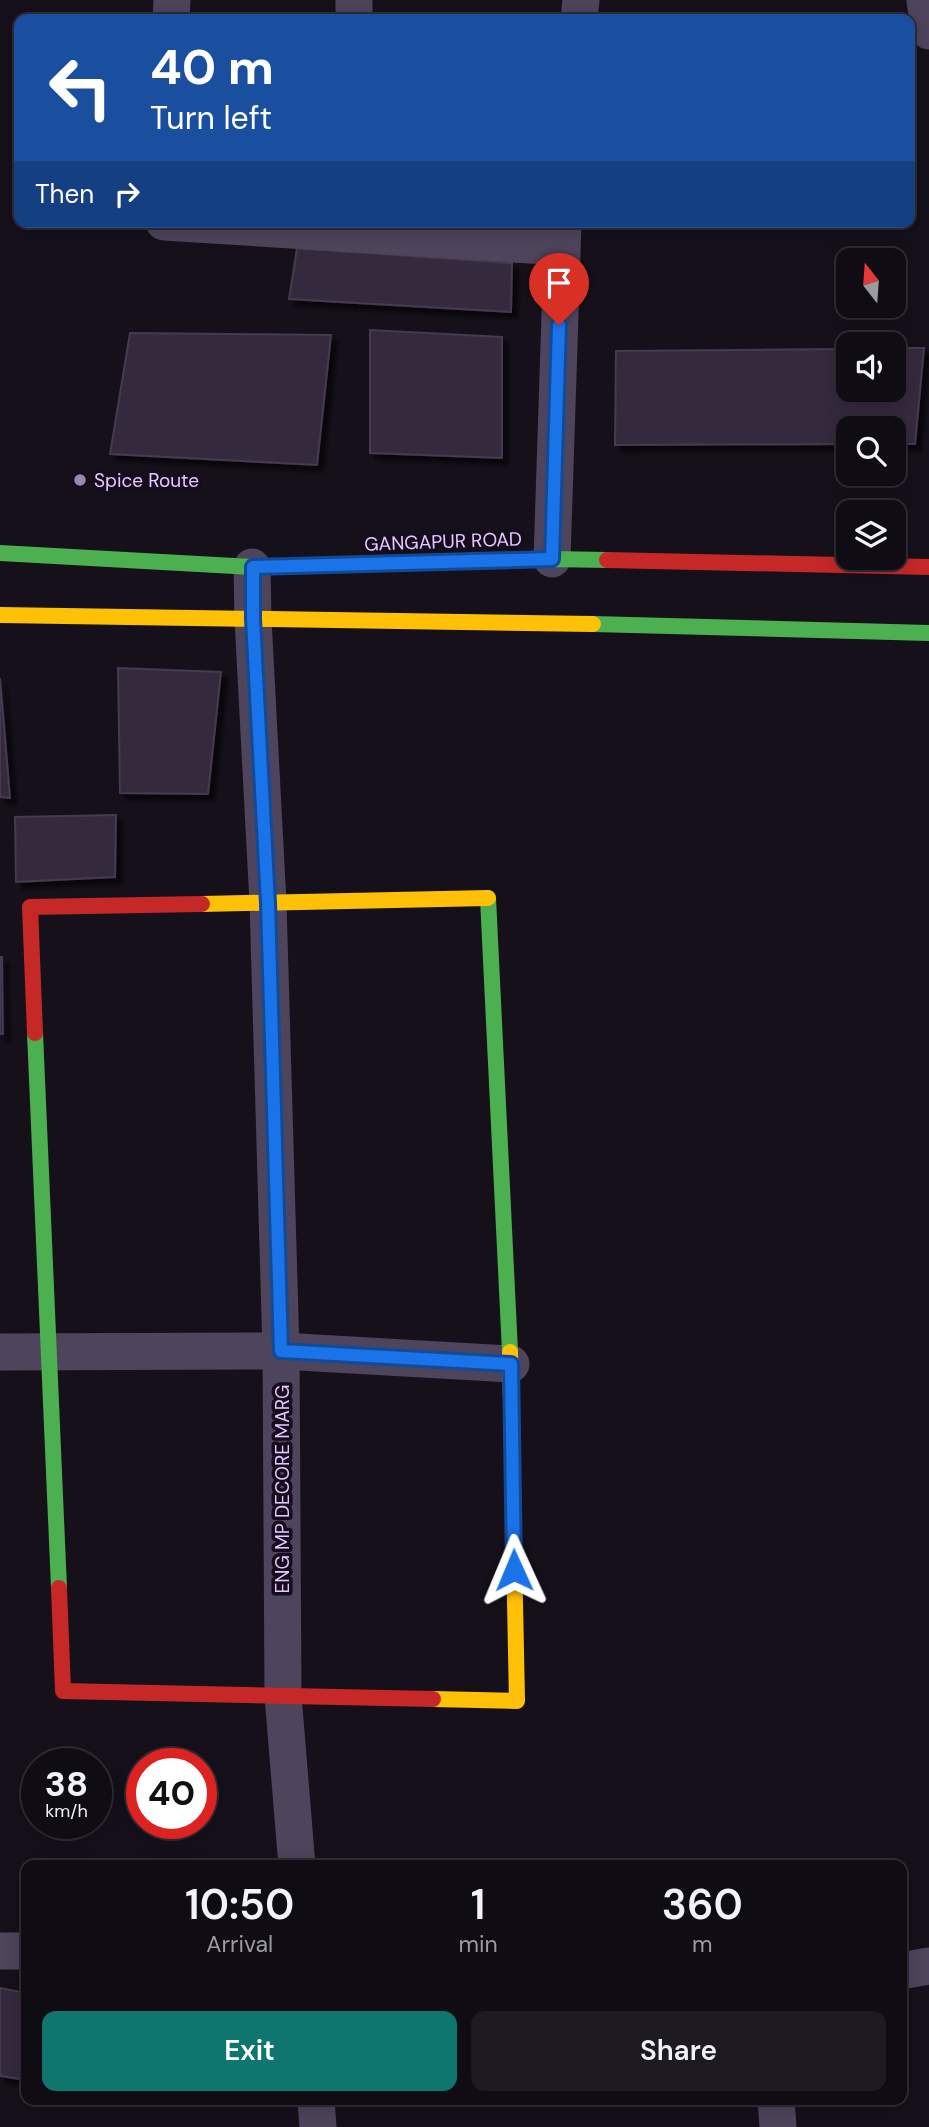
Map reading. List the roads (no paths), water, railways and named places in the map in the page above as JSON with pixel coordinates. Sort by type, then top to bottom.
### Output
[{"type":"street","points":[[925,0],[929,32]]},
{"type":"street","points":[[348,228],[562,234],[552,559]]},
{"type":"street","name":"GANGAPUR ROAD","points":[[0,553],[253,567],[552,559],[929,567]]},
{"type":"street","name":"ENG MP DECORE MARG","points":[[253,567],[253,619],[268,903],[281,1351],[283,1696],[297,1860]]},
{"type":"street","points":[[0,615],[470,621],[929,632]]},
{"type":"street","points":[[488,898],[511,1364],[517,1701],[63,1691],[30,907],[268,903],[488,898]]},
{"type":"street","points":[[0,1352],[281,1351],[511,1364]]},
{"type":"street","points":[[0,1951],[21,1951]]},
{"type":"street","points":[[907,1971],[929,1966]]},
{"type":"street","points":[[316,2105],[318,2127]]},
{"type":"street","points":[[776,2105],[778,2127]]},
{"type":"place","name":"Spice Route","points":[[80,480]]}]
